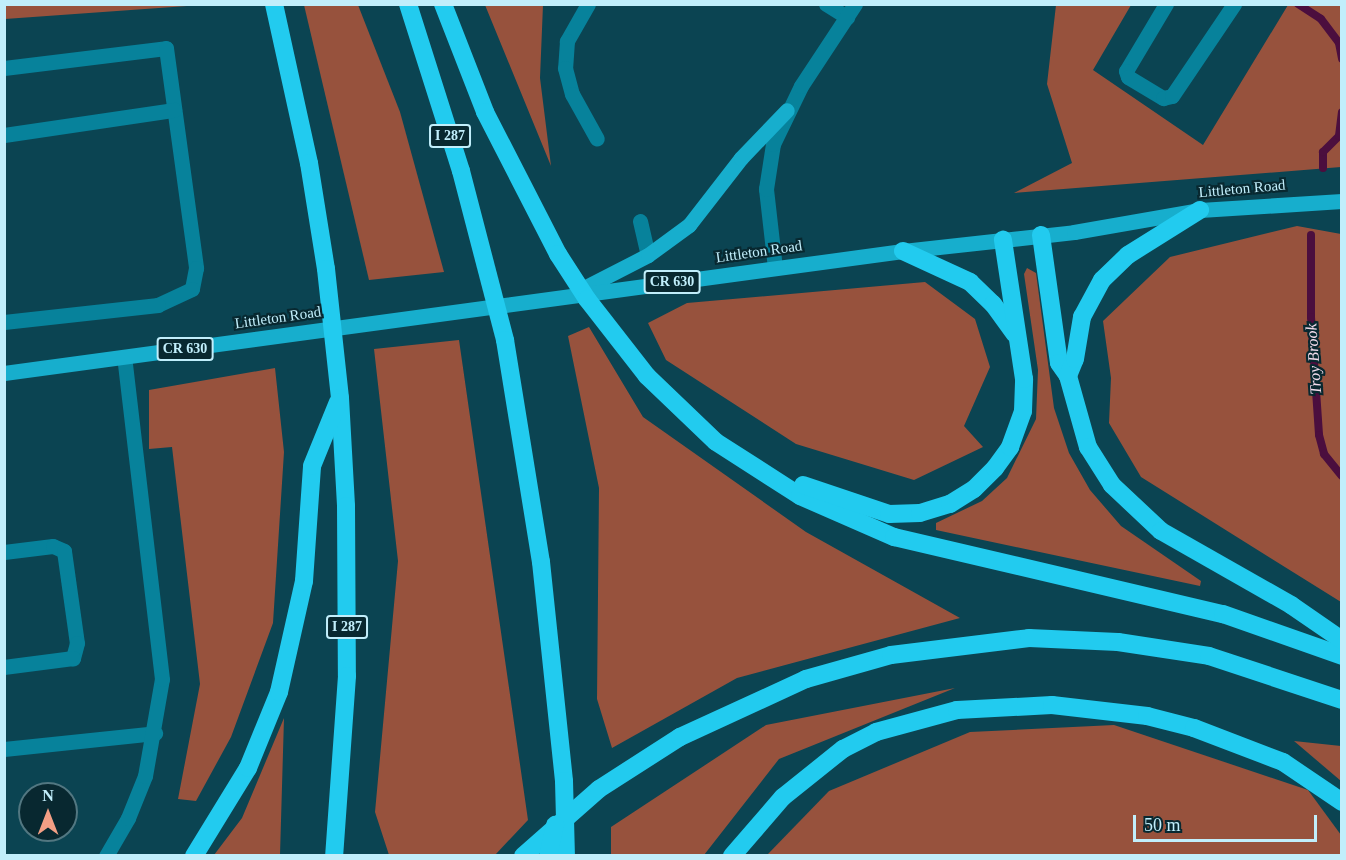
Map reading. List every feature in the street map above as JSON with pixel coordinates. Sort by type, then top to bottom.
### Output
[{"type":"highway","name":"I 287","points":[[274,4],[293,82],[326,269],[340,398],[346,506],[347,654],[334,855]]},
{"type":"highway","name":"I 287","points":[[408,4],[461,171],[505,340],[541,562],[564,781],[566,855]]},
{"type":"highway","points":[[443,4],[485,112],[558,254],[617,338],[647,376],[716,442],[800,496],[894,537],[1223,614],[1341,656]]},
{"type":"highway","points":[[1068,376],[1075,359],[1082,317],[1102,280],[1128,255],[1200,210]]},
{"type":"highway","points":[[1041,236],[1059,363],[1068,376],[1091,453],[1134,510],[1181,544],[1291,605],[1341,640]]},
{"type":"highway","points":[[716,442],[762,468],[856,506],[889,514],[920,513],[950,504],[974,489],[1010,447],[1023,411],[1018,338],[1003,240]]},
{"type":"highway","points":[[903,251],[970,282],[993,304],[1018,338]]},
{"type":"highway","points":[[194,855],[248,768],[279,692],[304,581],[312,466],[340,398]]},
{"type":"highway","points":[[523,855],[573,810],[636,764],[719,716],[806,679],[891,655],[983,642],[1075,638],[1165,648],[1255,668],[1341,700]]},
{"type":"highway","points":[[732,855],[783,797],[843,749],[876,732],[957,710],[1052,705],[1156,719],[1243,745],[1283,762],[1341,802]]},
{"type":"highway","points":[[548,855],[564,781]]},
{"type":"main road","points":[[569,296],[648,255],[689,225],[741,158],[787,110]]},
{"type":"main road","name":"Littleton Road","points":[[4,373],[903,251],[1041,236],[1200,210],[1341,201]]},
{"type":"street","points":[[588,4],[567,41],[565,68],[572,94],[597,139]]},
{"type":"street","points":[[775,268],[767,173],[775,138],[787,110],[851,11],[826,4]]},
{"type":"street","points":[[1166,4],[1126,71],[1128,78],[1162,98],[1172,96],[1234,4]]},
{"type":"street","points":[[4,68],[166,48],[196,268],[192,289],[159,305],[4,322]]},
{"type":"street","points":[[4,135],[174,110]]},
{"type":"street","points":[[640,221],[648,255]]},
{"type":"street","points":[[106,855],[128,818],[145,776],[155,733],[162,679],[124,357]]},
{"type":"street","points":[[4,552],[53,546],[64,551],[77,643],[76,653],[70,659],[4,667]]},
{"type":"street","points":[[4,749],[155,733]]},
{"type":"shaded area","points":[[5,4],[201,4],[201,5],[5,19]]},
{"type":"shaded area","points":[[304,5],[358,5],[400,112],[444,272],[369,280]]},
{"type":"shaded area","points":[[485,5],[543,5],[540,78],[551,166]]},
{"type":"shaded area","points":[[1056,5],[1131,5],[1093,70],[1203,145],[1288,5],[1341,5],[1341,167],[1014,193],[1072,163],[1047,84]]},
{"type":"shaded area","points":[[1297,226],[1341,234],[1341,602],[1141,477],[1109,423],[1111,378],[1103,321],[1170,257]]},
{"type":"shaded area","points":[[1027,268],[1036,273],[1054,408],[1069,453],[1090,490],[1121,526],[1201,581],[1200,586],[936,530],[936,523],[982,501],[1007,478],[1036,419],[1038,370],[1024,274]]},
{"type":"shaded area","points":[[925,282],[975,319],[990,367],[964,426],[983,447],[914,480],[796,444],[666,360],[648,323],[687,303]]},
{"type":"shaded area","points":[[589,327],[643,417],[806,532],[960,618],[737,678],[612,748],[597,699],[599,488],[568,336]]},
{"type":"shaded area","points":[[459,340],[528,820],[495,855],[389,855],[375,812],[398,561],[374,349]]},
{"type":"shaded area","points":[[275,368],[284,452],[273,623],[231,737],[196,801],[178,799],[200,684],[172,447],[149,449],[149,390]]},
{"type":"shaded area","points":[[955,688],[779,759],[704,855],[611,855],[611,827],[766,725]]},
{"type":"shaded area","points":[[284,718],[280,855],[214,855],[242,818]]},
{"type":"shaded area","points":[[1114,725],[1308,790],[1341,835],[1341,855],[767,855],[829,791],[970,732]]},
{"type":"shaded area","points":[[1294,741],[1341,746],[1341,781]]},
{"type":"waterway","name":"Troy Brook","points":[[1298,4],[1321,19],[1339,43],[1342,59]]},
{"type":"waterway","name":"Troy Brook","points":[[1323,168],[1323,152],[1339,136],[1342,112]]},
{"type":"waterway","name":"Troy Brook","points":[[1311,235],[1311,317],[1319,435],[1324,454],[1342,476]]}]
